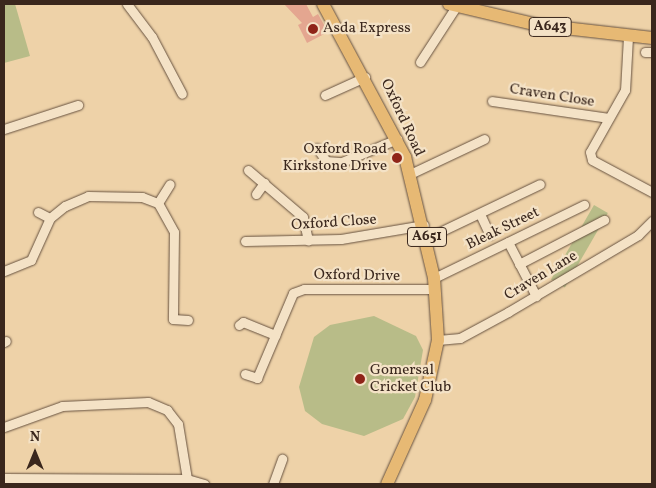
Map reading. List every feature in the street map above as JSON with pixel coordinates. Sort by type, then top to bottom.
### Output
[{"type":"main road","name":"Oxford Road","points":[[323,4],[397,139],[410,174],[424,225],[435,284],[438,340],[419,416],[387,484]]},
{"type":"main road","name":"A643","points":[[453,5],[538,25],[628,37],[652,38]]},
{"type":"street","points":[[127,4],[152,37],[182,94]]},
{"type":"street","points":[[420,62],[453,5]]},
{"type":"street","points":[[628,37],[625,90],[592,144],[592,160],[652,192]]},
{"type":"street","points":[[325,95],[365,78]]},
{"type":"street","name":"Craven Close","points":[[492,101],[608,118]]},
{"type":"street","points":[[4,129],[78,105]]},
{"type":"street","points":[[317,148],[326,161],[342,162],[397,139]]},
{"type":"street","points":[[410,174],[484,139]]},
{"type":"street","points":[[248,170],[302,217],[308,240]]},
{"type":"street","points":[[256,194],[264,183]]},
{"type":"street","points":[[158,203],[170,184]]},
{"type":"street","points":[[427,238],[536,188]]},
{"type":"street","points":[[4,271],[30,260],[50,218],[88,196],[130,195],[158,203],[169,217],[177,248],[173,319],[188,320]]},
{"type":"street","name":"Bleak Street","points":[[435,284],[508,242],[584,204]]},
{"type":"street","points":[[38,212],[50,218]]},
{"type":"street","points":[[480,214],[490,235]]},
{"type":"street","points":[[520,264],[604,220]]},
{"type":"street","name":"Craven Lane","points":[[438,340],[460,338],[536,296],[638,235],[652,221]]},
{"type":"street","name":"Oxford Close","points":[[245,241],[308,240],[370,236],[424,225]]},
{"type":"street","points":[[508,242],[536,296]]},
{"type":"street","name":"Oxford Drive","points":[[245,374],[257,378],[287,302],[304,289],[435,284]]},
{"type":"street","points":[[241,321],[275,335]]},
{"type":"street","points":[[4,427],[62,406],[148,402],[167,410],[178,424],[187,479]]},
{"type":"street","points":[[273,484],[282,459]]},
{"type":"street","points":[[4,478],[50,483],[158,483],[187,479],[204,484]]},
{"type":"green space","points":[[4,4],[15,4],[30,56],[4,63]]},
{"type":"green space","points":[[594,205],[608,213],[565,287],[551,279]]},
{"type":"green space","name":"Gomersal Cricket Club","points":[[374,316],[416,336],[423,350],[415,397],[403,419],[364,436],[322,424],[305,411],[299,387],[314,337],[330,325]]},
{"type":"building","name":"Asda Express","points":[[284,4],[306,4],[313,17],[318,14],[328,32],[307,43],[298,25],[302,23]]},
{"type":"place","name":"Asda Express","points":[[313,29]]},
{"type":"place","name":"Oxford Road Kirkstone Drive","points":[[397,158]]},
{"type":"place","name":"Gomersal Cricket Club","points":[[360,379]]}]
